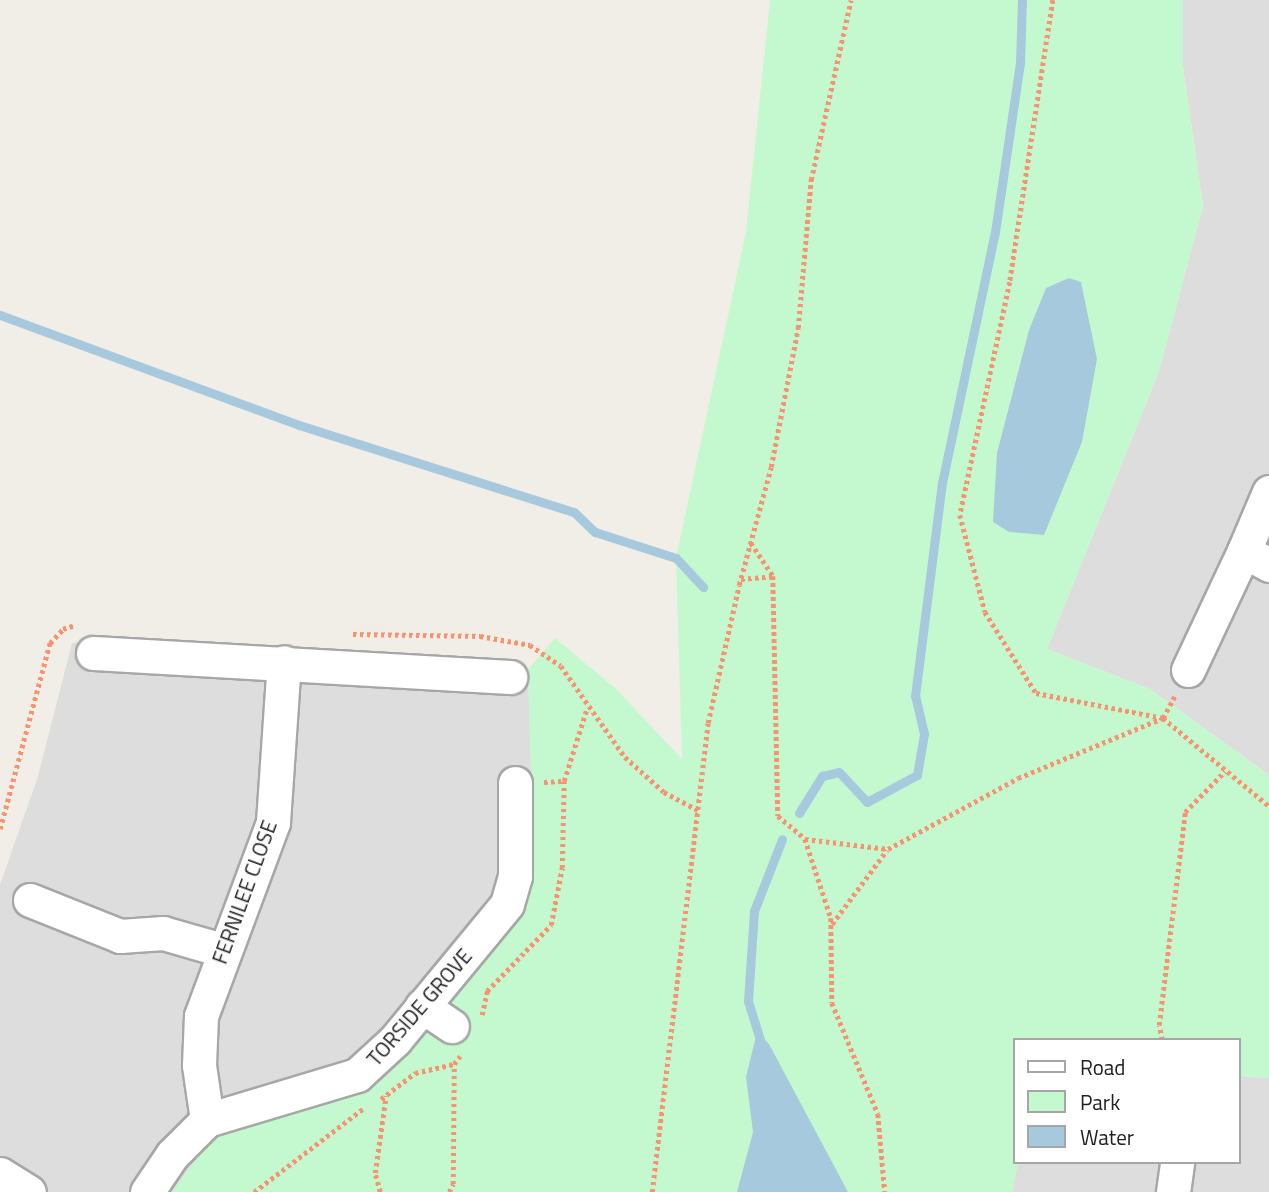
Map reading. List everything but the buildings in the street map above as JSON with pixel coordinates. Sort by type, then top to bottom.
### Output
[{"type":"street","points":[[1188,670],[1257,558],[1269,492]]},
{"type":"street","points":[[93,653],[510,677]]},
{"type":"street","name":"FERNILEE CLOSE","points":[[207,1120],[199,1065],[201,1016],[222,950],[273,822],[284,662]]},
{"type":"street","name":"TORSIDE GROVE","points":[[147,1192],[172,1155],[207,1120],[357,1075],[395,1040],[513,891],[515,783]]},
{"type":"street","points":[[30,900],[120,936],[163,933],[222,950]]},
{"type":"street","points":[[422,1006],[452,1026]]},
{"type":"street","points":[[1173,1192],[1177,1164]]},
{"type":"street","points":[[0,1174],[29,1192]]},
{"type":"path","points":[[652,1192],[686,936],[708,723],[741,579],[771,467],[798,328],[811,180],[851,0]]},
{"type":"path","points":[[1053,0],[1010,282],[960,515],[985,612],[1036,693],[1163,718],[1269,806]]},
{"type":"path","points":[[751,543],[773,576],[778,816],[805,839],[831,925],[832,1003],[878,1114],[885,1192]]},
{"type":"path","points":[[741,579],[773,576]]},
{"type":"path","points":[[831,925],[888,849],[1018,778],[1163,718],[1188,670]]},
{"type":"path","points":[[527,948],[551,925],[559,897],[564,781],[587,708]]},
{"type":"path","points":[[1162,1038],[1159,1025],[1185,812],[1226,771]]},
{"type":"path","points":[[805,839],[888,849]]},
{"type":"path","points":[[449,1192],[453,1184],[454,1064]]},
{"type":"path","points":[[380,1192],[375,1173],[386,1096]]},
{"type":"shaded area","points":[[1183,0],[1269,0],[1269,775],[1150,689],[1047,649],[1159,371],[1203,206],[1183,67]]},
{"type":"shaded area","points":[[106,640],[482,660],[528,670],[533,833],[523,909],[432,1024],[386,1070],[211,1139],[172,1192],[0,1192],[0,885],[38,776],[72,643]]},
{"type":"shaded area","points":[[1241,1076],[1269,1078],[1269,1192],[1012,1192],[1018,1164],[1241,1164]]},
{"type":"green space","points":[[770,0],[1183,0],[1183,68],[1203,206],[1159,371],[1047,649],[1150,689],[1269,775],[1269,1078],[1241,1076],[1241,1038],[1014,1038],[1014,1164],[1018,1164],[1012,1192],[172,1192],[211,1139],[386,1070],[432,1024],[523,908],[533,833],[528,670],[555,638],[616,689],[682,759],[676,558],[746,232]]},
{"type":"water","points":[[1069,278],[1081,282],[1097,359],[1082,442],[1044,535],[1009,532],[993,522],[997,453],[1029,330],[1046,288]]},
{"type":"water","points":[[757,1032],[769,1044],[848,1192],[737,1192],[753,1132],[746,1077]]},
{"type":"waterway","points":[[799,813],[822,776],[839,772],[867,802],[917,775],[924,734],[915,696],[942,483],[995,232],[1020,63],[1022,0]]},
{"type":"waterway","points":[[0,315],[299,425],[574,512],[595,532],[676,558],[703,587]]},
{"type":"waterway","points":[[761,1043],[748,1001],[754,911],[782,839]]}]
